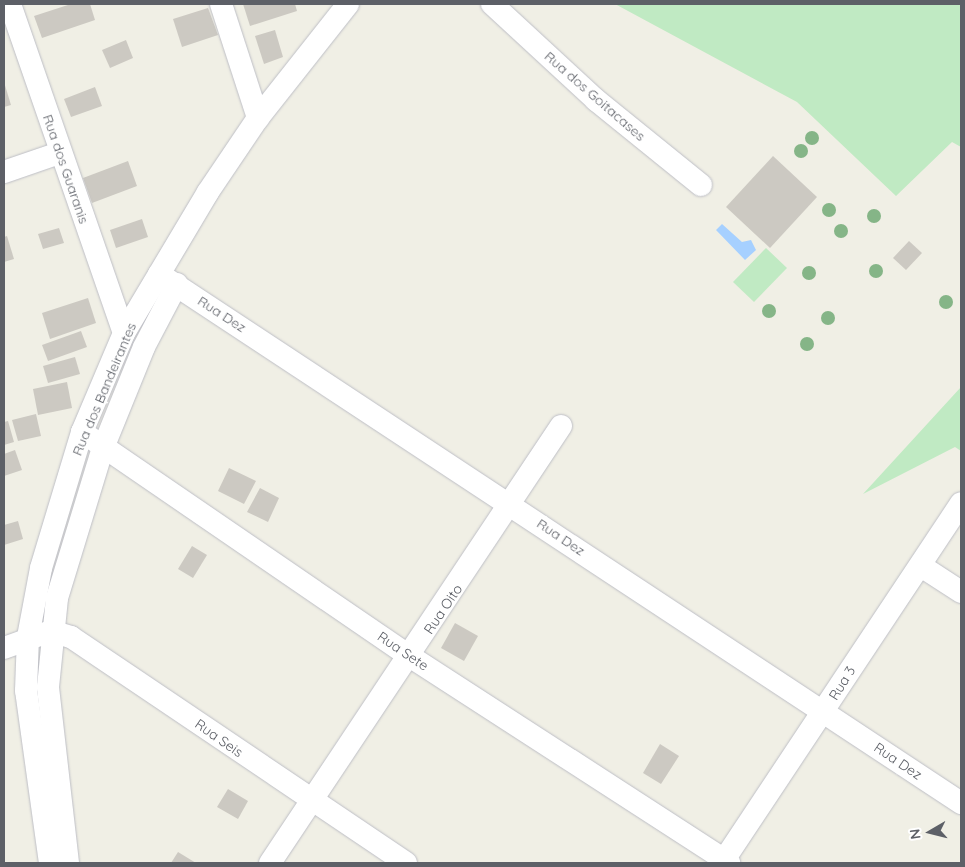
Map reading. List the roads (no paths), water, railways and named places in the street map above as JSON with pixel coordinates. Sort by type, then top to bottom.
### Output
[{"type":"street","name":"Rua dos Guaranis","points":[[10,4],[59,153],[124,333]]},
{"type":"street","points":[[221,4],[258,118]]},
{"type":"street","name":"Rua dos Bandeirantes","points":[[62,857],[48,687],[51,631],[103,448],[144,347],[168,279],[258,118],[348,4]]},
{"type":"street","name":"Rua dos Goitacases","points":[[492,4],[596,100],[701,185]]},
{"type":"street","points":[[4,172],[59,153]]},
{"type":"street","name":"Rua dos Bandeirantes","points":[[62,857],[26,691],[11,640],[40,568],[82,432],[124,333],[168,279]]},
{"type":"street","name":"Rua Dez","points":[[168,279],[512,504],[961,803]]},
{"type":"street","name":"Rua Oito","points":[[270,863],[411,657],[561,426]]},
{"type":"street","name":"Rua Sete","points":[[82,432],[411,657],[725,862]]},
{"type":"street","name":"Rua 3","points":[[725,862],[961,503]]},
{"type":"street","points":[[921,566],[961,592]]},
{"type":"street","points":[[11,640],[51,631]]},
{"type":"street","name":"Rua Seis","points":[[51,631],[87,647],[311,802],[406,863]]},
{"type":"water","points":[[722,224],[742,242],[751,240],[756,250],[745,260],[716,230]]}]
